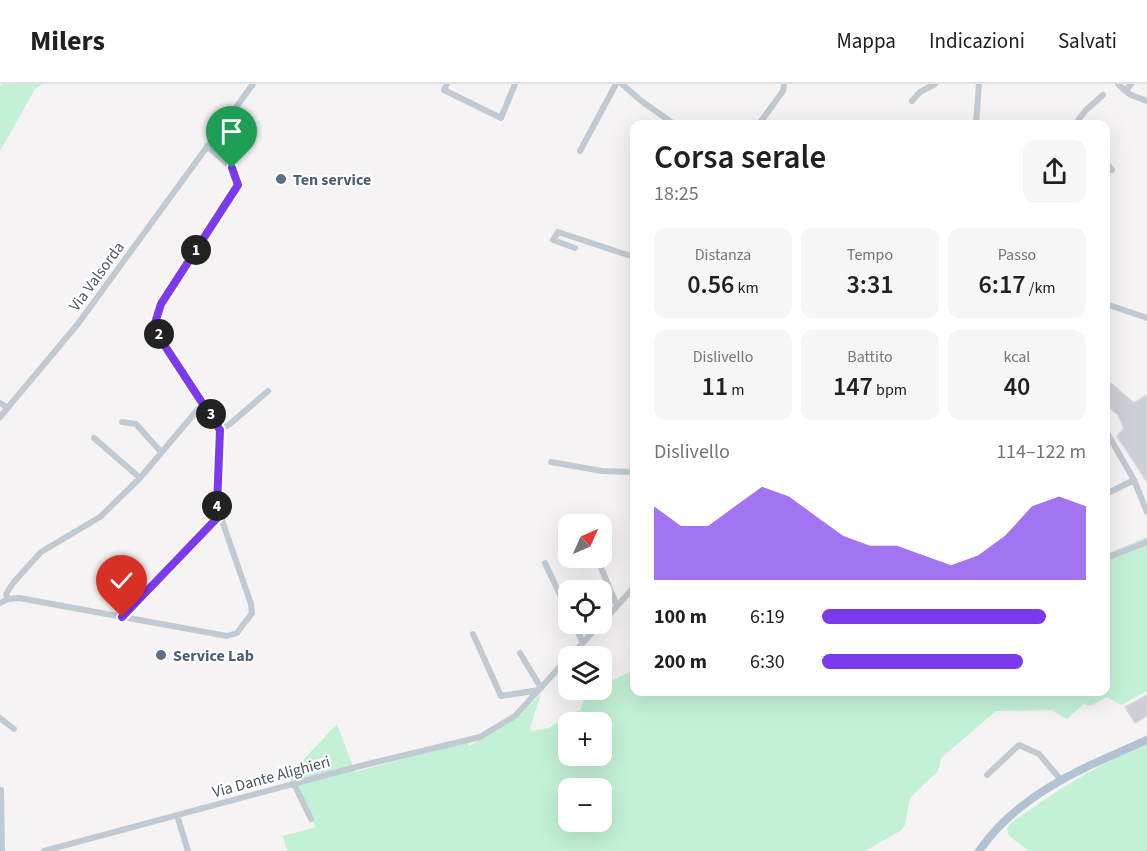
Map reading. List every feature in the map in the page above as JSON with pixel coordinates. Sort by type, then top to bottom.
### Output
[{"type":"main road","points":[[979,851],[1008,818],[1033,797],[1061,780],[1147,740]]},
{"type":"street","name":"Via Valsorda","points":[[0,417],[77,325],[253,84]]},
{"type":"street","points":[[447,84],[444,90],[501,118],[515,84]]},
{"type":"street","points":[[580,151],[616,84]]},
{"type":"street","points":[[622,84],[668,120]]},
{"type":"street","points":[[762,120],[783,91],[784,84]]},
{"type":"street","points":[[912,100],[920,92],[935,84]]},
{"type":"street","points":[[976,120],[979,84]]},
{"type":"street","points":[[1120,87],[1128,88],[1131,84]]},
{"type":"street","points":[[1120,87],[1131,96],[1147,101]]},
{"type":"street","points":[[1078,120],[1103,95]]},
{"type":"street","points":[[0,603],[8,599],[19,598],[226,636],[237,633],[252,614],[251,604],[217,506],[220,430],[204,402],[161,340],[155,323],[161,304],[238,185],[232,168],[207,146]]},
{"type":"street","points":[[575,248],[553,240],[558,231],[630,256]]},
{"type":"street","points":[[1110,305],[1147,318]]},
{"type":"street","points":[[220,430],[268,391]]},
{"type":"street","points":[[8,599],[6,594],[13,582],[40,552],[100,518],[140,478],[204,402]]},
{"type":"street","points":[[0,403],[8,408]]},
{"type":"street","points":[[122,422],[136,424],[161,452]]},
{"type":"street","points":[[94,438],[140,478]]},
{"type":"street","points":[[1110,438],[1134,480],[1147,512]]},
{"type":"street","points":[[551,462],[602,471],[630,472]]},
{"type":"street","points":[[1110,492],[1134,480]]},
{"type":"street","points":[[122,617],[219,516]]},
{"type":"street","points":[[1110,556],[1147,542]]},
{"type":"street","points":[[545,562],[558,590]]},
{"type":"street","points":[[601,568],[617,606]]},
{"type":"street","name":"Via Dante Alighieri","points":[[612,611],[630,591]]},
{"type":"street","points":[[473,634],[501,696],[540,689],[520,653]]},
{"type":"street","points":[[579,634],[583,643]]},
{"type":"street","name":"Via Dante Alighieri","points":[[580,646],[591,634]]},
{"type":"street","name":"Via Dante Alighieri","points":[[44,851],[480,737],[503,725],[558,670]]},
{"type":"street","points":[[0,718],[14,729]]},
{"type":"street","points":[[987,776],[1019,745],[1039,754],[1061,780]]},
{"type":"street","points":[[294,784],[311,819]]},
{"type":"street","points":[[1,790],[2,851]]},
{"type":"street","points":[[177,815],[189,851]]},
{"type":"green space","points":[[3,84],[42,84],[35,89],[0,151],[0,86]]},
{"type":"green space","points":[[1147,537],[1147,691],[1121,705],[1107,697],[1090,706],[1084,704],[1067,719],[1051,710],[996,711],[941,758],[938,771],[910,798],[905,825],[900,831],[865,851],[287,851],[283,836],[316,827],[288,776],[337,724],[355,772],[468,741],[469,746],[517,718],[541,694],[530,728],[532,731],[548,728],[558,722],[558,766],[612,766],[612,712],[576,712],[581,709],[583,700],[612,700],[612,680],[630,672],[630,696],[1110,696],[1110,552]]},
{"type":"green space","points":[[1147,743],[1147,851],[1029,851],[1009,836],[1007,829],[1010,824],[1043,801],[1094,769]]},
{"type":"building","points":[[1110,382],[1134,403],[1147,395],[1147,482],[1117,436],[1124,428],[1118,415],[1110,408]]},
{"type":"building","points":[[1147,695],[1147,716],[1135,723],[1125,707]]},
{"type":"place","name":"Ten service","points":[[281,179]]},
{"type":"place","name":"Service Lab","points":[[161,655]]},
{"type":"route","points":[[122,617],[219,516],[217,506],[220,430],[204,402],[161,340],[155,323],[161,304],[238,185],[232,168]]}]
